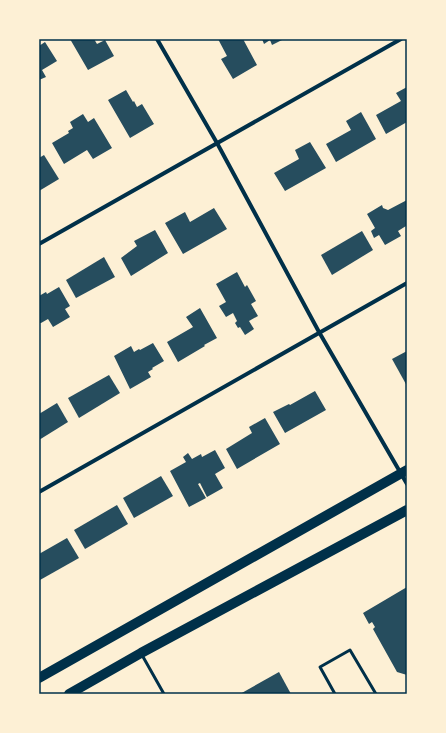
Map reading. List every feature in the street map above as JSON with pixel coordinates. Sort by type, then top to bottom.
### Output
[{"type":"main road","points":[[39,678],[404,472]]},
{"type":"main road","points":[[69,694],[141,653],[407,510]]},
{"type":"street","points":[[157,39],[216,143],[319,332],[404,472],[407,484]]},
{"type":"street","points":[[39,244],[401,39]]},
{"type":"street","points":[[39,492],[407,283]]},
{"type":"lane","points":[[335,694],[320,667],[350,650],[376,694]]},
{"type":"lane","points":[[141,653],[164,694]]},
{"type":"building","points":[[70,39],[94,39],[97,44],[105,40],[114,56],[88,70]]},
{"type":"building","points":[[218,39],[243,39],[257,65],[233,79],[221,59],[227,56]]},
{"type":"building","points":[[262,39],[284,39],[272,45],[270,40],[264,44]]},
{"type":"building","points":[[45,42],[57,61],[42,70],[46,77],[39,80],[39,46]]},
{"type":"building","points":[[407,87],[407,122],[386,134],[376,115],[401,101],[396,93]]},
{"type":"building","points":[[126,90],[137,107],[142,104],[154,124],[130,138],[108,100]]},
{"type":"building","points":[[361,112],[376,139],[336,162],[326,144],[351,130],[346,121]]},
{"type":"building","points":[[83,114],[88,122],[94,118],[112,148],[93,159],[87,150],[64,164],[52,143],[69,133],[68,131],[73,128],[70,122]]},
{"type":"building","points":[[310,142],[326,168],[285,191],[274,173],[299,159],[295,150]]},
{"type":"building","points":[[44,155],[59,179],[39,191],[39,158]]},
{"type":"building","points":[[407,200],[406,226],[398,231],[401,236],[385,245],[379,235],[374,238],[371,231],[375,228],[367,214],[382,205],[383,208],[388,210]]},
{"type":"building","points":[[214,208],[227,229],[183,254],[165,223],[185,212],[190,222]]},
{"type":"building","points":[[155,230],[168,253],[131,276],[121,258],[137,246],[134,241]]},
{"type":"building","points":[[362,231],[373,250],[332,275],[321,255]]},
{"type":"building","points":[[104,257],[115,277],[76,298],[66,280]]},
{"type":"building","points":[[237,272],[245,287],[247,285],[256,301],[251,304],[258,316],[249,321],[254,329],[245,335],[240,327],[238,328],[235,323],[237,321],[233,313],[226,317],[219,306],[226,302],[216,284]]},
{"type":"building","points":[[59,287],[70,306],[65,309],[70,317],[53,327],[48,319],[39,323],[39,296],[46,292],[47,294]]},
{"type":"building","points":[[200,308],[217,338],[178,362],[167,342],[193,327],[186,317]]},
{"type":"building","points":[[153,343],[164,361],[148,372],[151,377],[130,389],[114,356],[131,346],[134,352]]},
{"type":"building","points":[[407,351],[407,386],[392,359]]},
{"type":"building","points":[[109,375],[120,393],[79,418],[68,398]]},
{"type":"building","points":[[315,391],[326,410],[285,433],[273,412],[289,404],[290,405]]},
{"type":"building","points":[[57,403],[68,422],[39,440],[39,414]]},
{"type":"building","points":[[265,418],[280,444],[237,469],[226,449],[252,433],[249,427]]},
{"type":"building","points":[[215,450],[225,468],[215,474],[223,488],[207,497],[200,483],[198,484],[206,498],[189,507],[170,471],[186,462],[183,457],[188,453],[192,459],[201,454],[202,457]]},
{"type":"building","points":[[161,476],[173,496],[134,518],[123,498]]},
{"type":"building","points":[[117,505],[128,524],[85,549],[74,530]]},
{"type":"building","points":[[67,538],[79,558],[40,580],[39,554]]},
{"type":"building","points":[[407,587],[407,675],[397,672],[373,629],[375,627],[372,622],[369,624],[363,613]]},
{"type":"building","points":[[279,672],[291,694],[240,694]]}]
